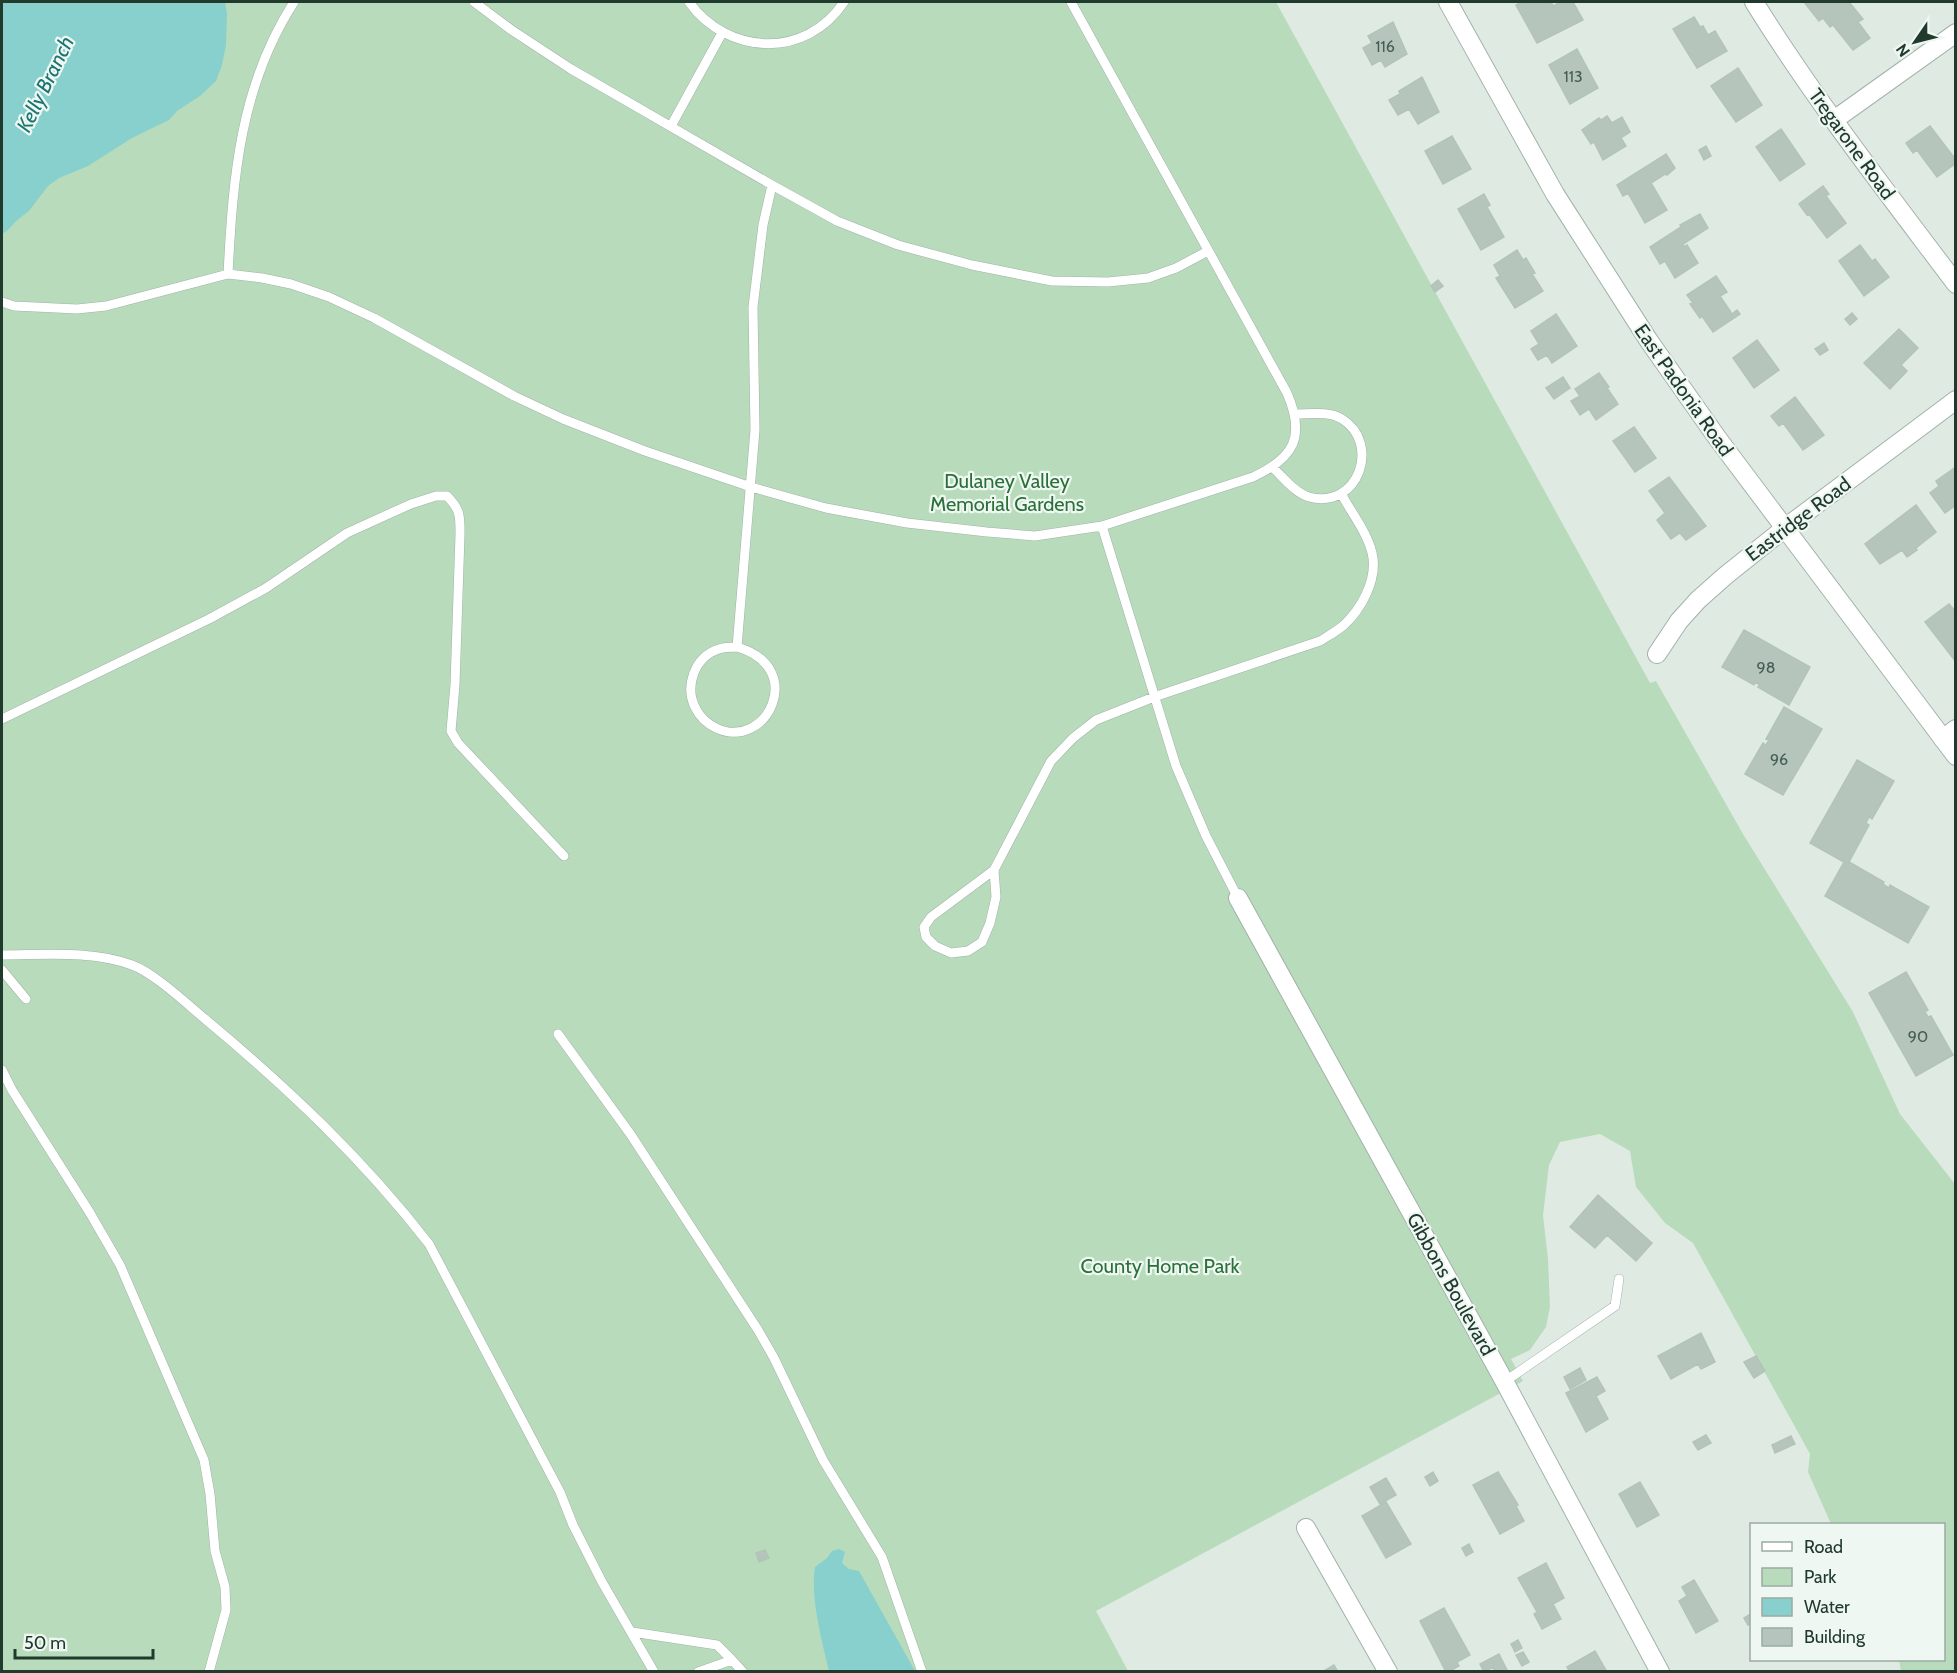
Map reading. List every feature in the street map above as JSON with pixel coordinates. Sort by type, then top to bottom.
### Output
[{"type":"street","name":"East Padonia Road","points":[[1448,2],[1523,139],[1588,249],[1683,390],[1785,528],[1949,734],[1956,756]]},
{"type":"street","name":"Tregarone Road","points":[[1754,2],[1834,120],[1956,284]]},
{"type":"street","points":[[1834,120],[1956,33]]},
{"type":"street","name":"Eastridge Road","points":[[1657,654],[1679,621],[1725,576],[1785,528],[1956,400]]},
{"type":"street","name":"Gibbons Boulevard","points":[[1238,898],[1660,1671]]},
{"type":"street","points":[[1306,1528],[1388,1671]]},
{"type":"lane","points":[[228,274],[231,210],[238,152],[250,100],[266,53],[294,2]]},
{"type":"lane","points":[[474,2],[513,32],[571,69],[772,185],[837,221],[898,244],[972,265],[1052,280],[1108,282],[1148,278],[1176,268],[1208,252]]},
{"type":"lane","points":[[689,2],[698,15],[722,33],[743,41],[768,44],[798,39],[820,27],[838,11],[844,2]]},
{"type":"lane","points":[[2,302],[34,308],[77,309],[106,306],[228,274],[262,278],[291,284],[328,297],[374,318],[514,396],[563,419],[645,451],[751,487],[826,508],[907,523],[987,532],[1035,536],[1102,526],[1253,477],[1273,468],[1286,457],[1295,437],[1296,414],[1287,393],[1071,2]]},
{"type":"lane","points":[[671,126],[722,33]]},
{"type":"lane","points":[[737,647],[755,430],[753,307],[763,225],[772,185]]},
{"type":"lane","points":[[1273,468],[1292,486],[1307,496],[1325,499],[1342,495],[1356,480],[1361,466],[1361,451],[1357,434],[1342,419],[1324,414],[1296,414]]},
{"type":"lane","points":[[994,870],[996,897],[990,923],[982,942],[968,951],[951,953],[934,946],[926,937],[924,927],[931,917],[994,870],[1051,761],[1073,738],[1096,720],[1154,697],[1320,641],[1342,627],[1355,614],[1365,597],[1372,577],[1373,558],[1365,536],[1342,495]]},
{"type":"lane","points":[[2,719],[209,619],[266,588],[347,533],[411,504],[436,496],[447,496],[459,512],[460,535],[455,685],[451,731],[458,743],[564,856]]},
{"type":"lane","points":[[1102,526],[1176,766],[1206,836],[1238,898]]},
{"type":"lane","points":[[737,647],[752,651],[764,661],[771,670],[775,683],[775,694],[766,716],[758,724],[732,732],[720,730],[709,724],[697,712],[690,690],[692,677],[698,665],[707,655],[719,649],[737,647]]},
{"type":"lane","points":[[2,955],[98,956],[134,966],[165,986],[252,1058],[306,1106],[365,1169],[429,1244],[560,1492],[573,1525],[654,1671]]},
{"type":"lane","points":[[2,970],[26,999]]},
{"type":"lane","points":[[558,1034],[632,1135],[774,1358],[823,1460],[882,1557],[922,1671]]},
{"type":"lane","points":[[2,1070],[18,1101],[90,1213],[120,1265],[204,1460],[210,1494],[215,1551],[225,1587],[226,1610],[209,1671]]},
{"type":"lane","points":[[1504,1382],[1615,1306],[1618,1279]]},
{"type":"lane","points":[[632,1632],[717,1645],[743,1671]]},
{"type":"lane","points":[[698,1671],[732,1660]]},
{"type":"green space","points":[[2,2],[1276,2],[1650,683],[1656,681],[1743,834],[1853,1012],[1900,1114],[1955,1184],[1955,1671],[1901,1671],[1899,1661],[1945,1661],[1945,1523],[1831,1523],[1808,1472],[1810,1454],[1693,1243],[1665,1223],[1636,1187],[1630,1151],[1600,1134],[1560,1142],[1549,1165],[1543,1215],[1550,1307],[1546,1327],[1530,1350],[1511,1359],[1523,1381],[1096,1611],[1128,1671],[2,1672]]},
{"type":"water","name":"Kelly Branch","points":[[2,2],[225,2],[227,14],[226,45],[216,81],[200,96],[177,111],[169,120],[132,138],[88,166],[59,178],[48,186],[29,211],[2,234]]},
{"type":"water","points":[[839,1549],[845,1552],[842,1563],[849,1569],[859,1571],[915,1671],[829,1671],[818,1619],[814,1579],[815,1567],[832,1551]]},
{"type":"building","points":[[1522,2],[1551,2],[1553,6],[1561,2],[1573,2],[1583,20],[1537,43],[1516,5]]},
{"type":"building","points":[[1804,2],[1849,2],[1863,19],[1858,22],[1870,38],[1853,50],[1833,25],[1830,27],[1823,18],[1819,21]]},
{"type":"building","points":[[1694,17],[1708,35],[1715,31],[1727,51],[1697,68],[1673,29]]},
{"type":"building","points":[[1393,22],[1407,54],[1385,67],[1381,60],[1372,65],[1363,48],[1372,43],[1368,36]]},
{"type":"building","points":[[1577,49],[1598,88],[1570,104],[1549,65]]},
{"type":"building","points":[[1738,68],[1762,105],[1736,122],[1711,86]]},
{"type":"building","points":[[1422,77],[1439,112],[1418,124],[1409,109],[1398,115],[1389,100]]},
{"type":"building","points":[[1607,116],[1612,123],[1622,117],[1630,132],[1621,138],[1626,146],[1603,160],[1594,142],[1591,144],[1582,130],[1599,118],[1601,120]]},
{"type":"building","points":[[1930,126],[1956,160],[1956,163],[1937,177],[1917,150],[1913,153],[1906,143]]},
{"type":"building","points":[[1781,129],[1805,164],[1780,181],[1756,147]]},
{"type":"building","points":[[1452,136],[1471,169],[1443,184],[1425,151]]},
{"type":"building","points":[[1706,146],[1711,156],[1704,160],[1699,150]]},
{"type":"building","points":[[1666,154],[1675,168],[1651,183],[1667,210],[1645,223],[1628,193],[1623,196],[1617,185]]},
{"type":"building","points":[[1823,186],[1829,194],[1826,196],[1846,223],[1827,238],[1799,204]]},
{"type":"building","points":[[1484,194],[1490,205],[1487,207],[1504,237],[1481,250],[1458,209]]},
{"type":"building","points":[[1700,214],[1708,228],[1683,244],[1685,247],[1687,245],[1698,263],[1675,278],[1665,261],[1660,264],[1650,247],[1681,227],[1680,225]]},
{"type":"building","points":[[1860,245],[1872,261],[1875,259],[1889,277],[1864,296],[1839,261]]},
{"type":"building","points":[[1517,250],[1523,260],[1526,258],[1535,273],[1532,274],[1543,291],[1515,308],[1496,278],[1500,276],[1494,265]]},
{"type":"building","points":[[1716,276],[1727,292],[1720,296],[1732,314],[1737,310],[1740,314],[1713,332],[1690,304],[1693,303],[1687,295]]},
{"type":"building","points":[[1438,280],[1443,286],[1435,292],[1431,286]]},
{"type":"building","points":[[1852,313],[1857,319],[1850,325],[1845,319]]},
{"type":"building","points":[[1556,314],[1577,346],[1552,363],[1547,355],[1538,360],[1531,349],[1539,344],[1531,331]]},
{"type":"building","points":[[1899,329],[1918,348],[1901,365],[1907,371],[1890,389],[1864,363]]},
{"type":"building","points":[[1757,340],[1779,370],[1754,388],[1733,358]]},
{"type":"building","points":[[1824,343],[1828,350],[1820,355],[1815,349]]},
{"type":"building","points":[[1599,373],[1618,404],[1596,420],[1589,409],[1580,415],[1571,401],[1580,396],[1575,389]]},
{"type":"building","points":[[1563,377],[1570,388],[1554,399],[1546,388]]},
{"type":"building","points":[[1795,397],[1824,435],[1803,450],[1783,423],[1779,426],[1771,416]]},
{"type":"building","points":[[1634,427],[1656,458],[1635,472],[1613,441]]},
{"type":"building","points":[[1956,467],[1956,505],[1945,513],[1930,493],[1939,486],[1936,481]]},
{"type":"building","points":[[1669,477],[1706,526],[1686,540],[1680,533],[1671,539],[1657,520],[1665,513],[1649,491]]},
{"type":"building","points":[[1916,505],[1936,532],[1907,557],[1902,550],[1880,564],[1865,544]]},
{"type":"building","points":[[1949,604],[1956,612],[1956,662],[1925,622]]},
{"type":"building","points":[[1744,630],[1810,667],[1789,705],[1758,687],[1760,685],[1755,682],[1754,685],[1722,667]]},
{"type":"building","points":[[1784,707],[1822,729],[1783,795],[1745,774],[1763,743],[1766,745],[1769,740],[1766,739]]},
{"type":"building","points":[[1857,760],[1894,781],[1872,819],[1869,817],[1866,823],[1869,825],[1849,862],[1884,882],[1883,884],[1889,888],[1890,885],[1929,907],[1908,943],[1825,896],[1844,862],[1810,843]]},
{"type":"building","points":[[1906,972],[1928,1010],[1925,1012],[1928,1017],[1931,1016],[1953,1055],[1916,1076],[1869,993]]},
{"type":"building","points":[[1598,1195],[1652,1243],[1636,1261],[1607,1235],[1595,1248],[1570,1227]]},
{"type":"building","points":[[1701,1333],[1715,1362],[1701,1369],[1698,1364],[1671,1379],[1658,1356]]},
{"type":"building","points":[[1756,1356],[1765,1371],[1754,1378],[1744,1362]]},
{"type":"building","points":[[1580,1368],[1586,1380],[1570,1389],[1564,1377]]},
{"type":"building","points":[[1597,1377],[1605,1391],[1596,1396],[1608,1419],[1586,1432],[1566,1393]]},
{"type":"building","points":[[1706,1435],[1711,1443],[1698,1450],[1693,1442]]},
{"type":"building","points":[[1791,1436],[1795,1444],[1775,1453],[1772,1445]]},
{"type":"building","points":[[1433,1472],[1438,1481],[1430,1486],[1425,1477]]},
{"type":"building","points":[[1498,1472],[1518,1505],[1516,1506],[1524,1521],[1500,1534],[1473,1485]]},
{"type":"building","points":[[1386,1478],[1396,1495],[1380,1504],[1370,1487]]},
{"type":"building","points":[[1640,1482],[1659,1515],[1637,1527],[1619,1494]]},
{"type":"building","points":[[1386,1502],[1411,1544],[1386,1558],[1362,1516]]},
{"type":"building","points":[[1469,1544],[1473,1552],[1466,1556],[1462,1548]]},
{"type":"building","points":[[765,1550],[769,1558],[759,1562],[756,1553]]},
{"type":"building","points":[[1546,1563],[1564,1598],[1553,1604],[1561,1619],[1542,1629],[1534,1614],[1537,1612],[1518,1578]]},
{"type":"building","points":[[1694,1580],[1718,1621],[1696,1633],[1679,1601],[1687,1596],[1682,1587]]},
{"type":"building","points":[[1444,1608],[1470,1655],[1457,1662],[1459,1666],[1448,1672],[1420,1621]]},
{"type":"building","points":[[1750,1614],[1750,1624],[1748,1625],[1744,1618]]},
{"type":"building","points":[[1518,1640],[1522,1648],[1515,1652],[1511,1644]]},
{"type":"building","points":[[1595,1651],[1607,1672],[1570,1672],[1567,1667]]},
{"type":"building","points":[[1523,1652],[1529,1662],[1522,1666],[1516,1655]]},
{"type":"building","points":[[1499,1654],[1508,1672],[1495,1672],[1493,1667],[1484,1672],[1480,1664]]},
{"type":"building","points":[[1334,1665],[1338,1672],[1322,1672]]},
{"type":"park label","name":"Dulaney Valley Memorial Gardens","points":[[1007,492]]},
{"type":"park label","name":"County Home Park","points":[[1160,1266]]}]
